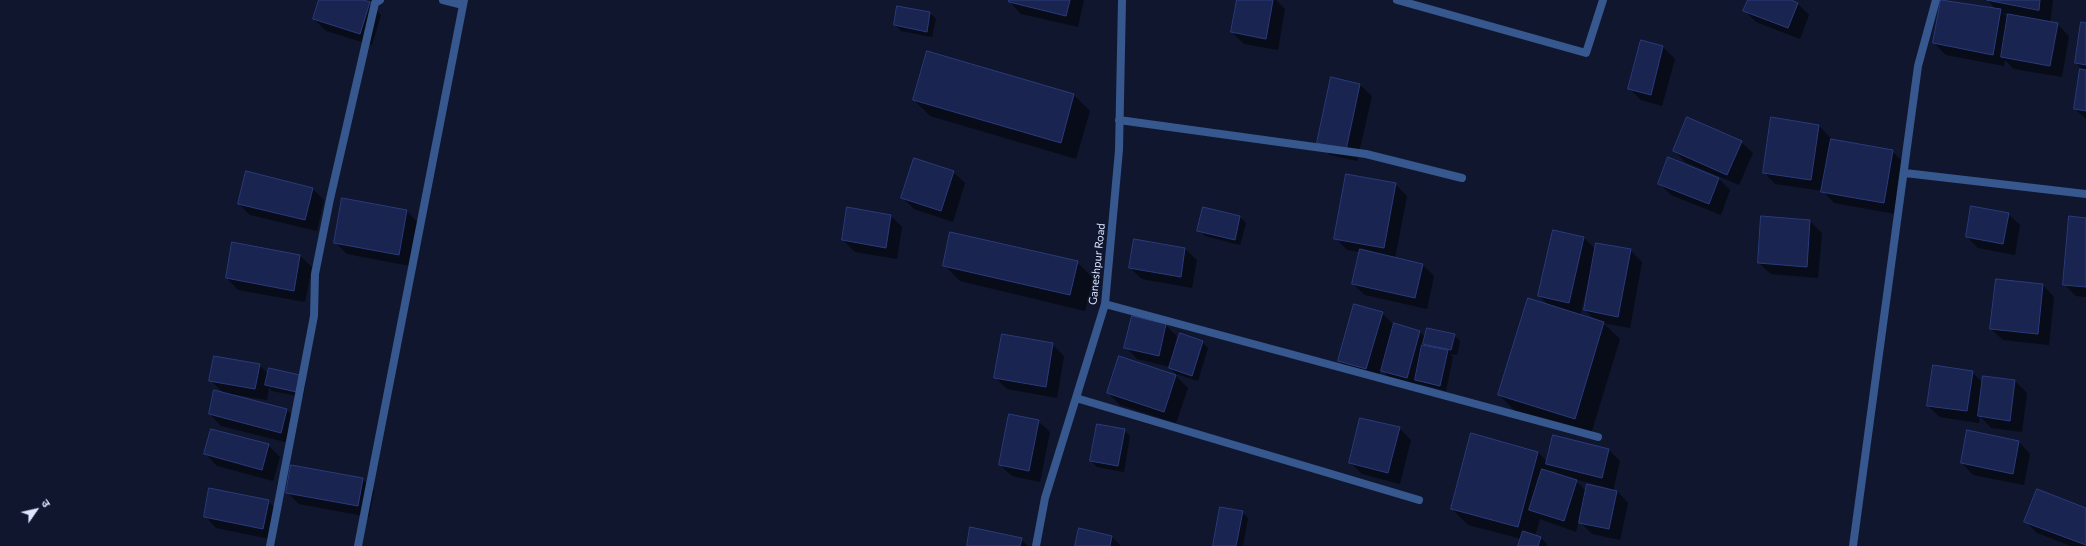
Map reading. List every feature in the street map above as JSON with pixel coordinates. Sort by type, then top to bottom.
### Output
[{"type":"street","points":[[270,546],[314,316],[315,274],[330,199],[375,4],[380,0]]},
{"type":"street","points":[[358,546],[464,3],[443,0]]},
{"type":"street","name":"Ganeshpur Road","points":[[1036,546],[1045,498],[1105,304],[1119,150],[1122,0]]},
{"type":"street","points":[[1397,0],[1586,53],[1603,0]]},
{"type":"street","points":[[1853,546],[1905,173],[1918,66],[1936,0]]},
{"type":"street","points":[[1119,120],[1366,154],[1462,178]]},
{"type":"street","points":[[1905,173],[2086,194]]},
{"type":"street","points":[[1105,304],[1598,437]]},
{"type":"street","points":[[1076,398],[1419,500]]},
{"type":"building","points":[[319,0],[363,0],[370,2],[360,34],[313,19]]},
{"type":"building","points":[[1009,0],[1070,0],[1066,16],[1009,2]]},
{"type":"building","points":[[1237,0],[1273,0],[1266,39],[1231,32]]},
{"type":"building","points":[[1748,0],[1791,0],[1798,3],[1788,28],[1743,11]]},
{"type":"building","points":[[1941,0],[2001,9],[1993,55],[1933,43]]},
{"type":"building","points":[[1987,0],[2040,0],[2039,10]]},
{"type":"building","points":[[897,6],[930,12],[927,32],[894,25]]},
{"type":"building","points":[[2008,14],[2058,23],[2050,66],[2001,57]]},
{"type":"building","points":[[2081,22],[2086,23],[2086,65],[2075,63]]},
{"type":"building","points":[[1641,40],[1663,46],[1651,95],[1628,89]]},
{"type":"building","points":[[927,51],[1074,94],[1061,143],[913,100]]},
{"type":"building","points":[[2080,69],[2086,70],[2086,111],[2074,109]]},
{"type":"building","points":[[1331,77],[1360,84],[1346,150],[1317,143]]},
{"type":"building","points":[[1687,117],[1742,141],[1727,175],[1673,151]]},
{"type":"building","points":[[1771,117],[1819,125],[1811,180],[1763,173]]},
{"type":"building","points":[[1831,139],[1893,150],[1884,203],[1821,192]]},
{"type":"building","points":[[1668,157],[1719,178],[1709,204],[1658,184]]},
{"type":"building","points":[[914,158],[954,171],[941,211],[901,198]]},
{"type":"building","points":[[246,171],[313,188],[305,220],[238,204]]},
{"type":"building","points":[[1346,174],[1396,183],[1384,248],[1334,239]]},
{"type":"building","points":[[342,198],[407,210],[399,255],[334,243]]},
{"type":"building","points":[[1971,206],[2009,213],[2003,244],[1966,237]]},
{"type":"building","points":[[847,207],[891,215],[886,248],[842,240]]},
{"type":"building","points":[[1203,207],[1240,216],[1235,240],[1197,231]]},
{"type":"building","points":[[1761,216],[1810,220],[1807,267],[1758,263]]},
{"type":"building","points":[[2069,216],[2086,218],[2086,287],[2063,285]]},
{"type":"building","points":[[1553,230],[1584,237],[1569,303],[1538,296]]},
{"type":"building","points":[[950,232],[1078,261],[1070,295],[943,266]]},
{"type":"building","points":[[1134,239],[1185,248],[1181,277],[1129,268]]},
{"type":"building","points":[[232,242],[300,255],[294,291],[226,278]]},
{"type":"building","points":[[1596,243],[1631,249],[1618,317],[1584,310]]},
{"type":"building","points":[[1360,249],[1423,264],[1415,298],[1352,284]]},
{"type":"building","points":[[1996,279],[2043,284],[2038,334],[1990,329]]},
{"type":"building","points":[[1528,298],[1604,322],[1575,419],[1498,395]]},
{"type":"building","points":[[1354,304],[1383,312],[1366,369],[1338,361]]},
{"type":"building","points":[[1132,316],[1166,324],[1159,356],[1124,348]]},
{"type":"building","points":[[1394,323],[1420,331],[1407,378],[1381,371]]},
{"type":"building","points":[[1427,328],[1455,334],[1451,350],[1423,344]]},
{"type":"building","points":[[1180,333],[1203,341],[1192,376],[1169,368]]},
{"type":"building","points":[[1002,334],[1053,343],[1046,387],[994,378]]},
{"type":"building","points":[[1422,345],[1448,350],[1440,386],[1415,380]]},
{"type":"building","points":[[214,356],[260,364],[255,389],[209,381]]},
{"type":"building","points":[[1119,356],[1176,375],[1164,412],[1107,393]]},
{"type":"building","points":[[1933,365],[1973,371],[1967,411],[1927,406]]},
{"type":"building","points":[[269,368],[300,375],[297,392],[265,385]]},
{"type":"building","points":[[1983,376],[2015,380],[2010,421],[1978,416]]},
{"type":"building","points":[[214,390],[287,409],[281,433],[209,414]]},
{"type":"building","points":[[1009,414],[1039,420],[1029,471],[999,465]]},
{"type":"building","points":[[1360,418],[1400,427],[1388,473],[1349,463]]},
{"type":"building","points":[[1097,424],[1125,429],[1118,466],[1090,461]]},
{"type":"building","points":[[211,429],[269,444],[262,470],[204,454]]},
{"type":"building","points":[[1967,430],[2019,441],[2013,474],[1961,463]]},
{"type":"building","points":[[1471,433],[1538,452],[1518,527],[1451,509]]},
{"type":"building","points":[[1553,435],[1609,449],[1602,478],[1546,464]]},
{"type":"building","points":[[291,465],[363,478],[358,506],[286,493]]},
{"type":"building","points":[[1542,469],[1577,480],[1564,521],[1529,510]]},
{"type":"building","points":[[1587,484],[1617,491],[1609,529],[1579,523]]},
{"type":"building","points":[[209,488],[269,500],[263,529],[204,517]]},
{"type":"building","points":[[2037,489],[2086,508],[2086,545],[2024,522]]},
{"type":"building","points":[[1220,507],[1243,511],[1236,546],[1213,546]]},
{"type":"building","points":[[970,527],[1022,538],[1020,546],[967,546]]},
{"type":"building","points":[[1079,528],[1112,536],[1110,546],[1075,546]]},
{"type":"building","points":[[1523,531],[1541,537],[1538,546],[1518,546]]}]
